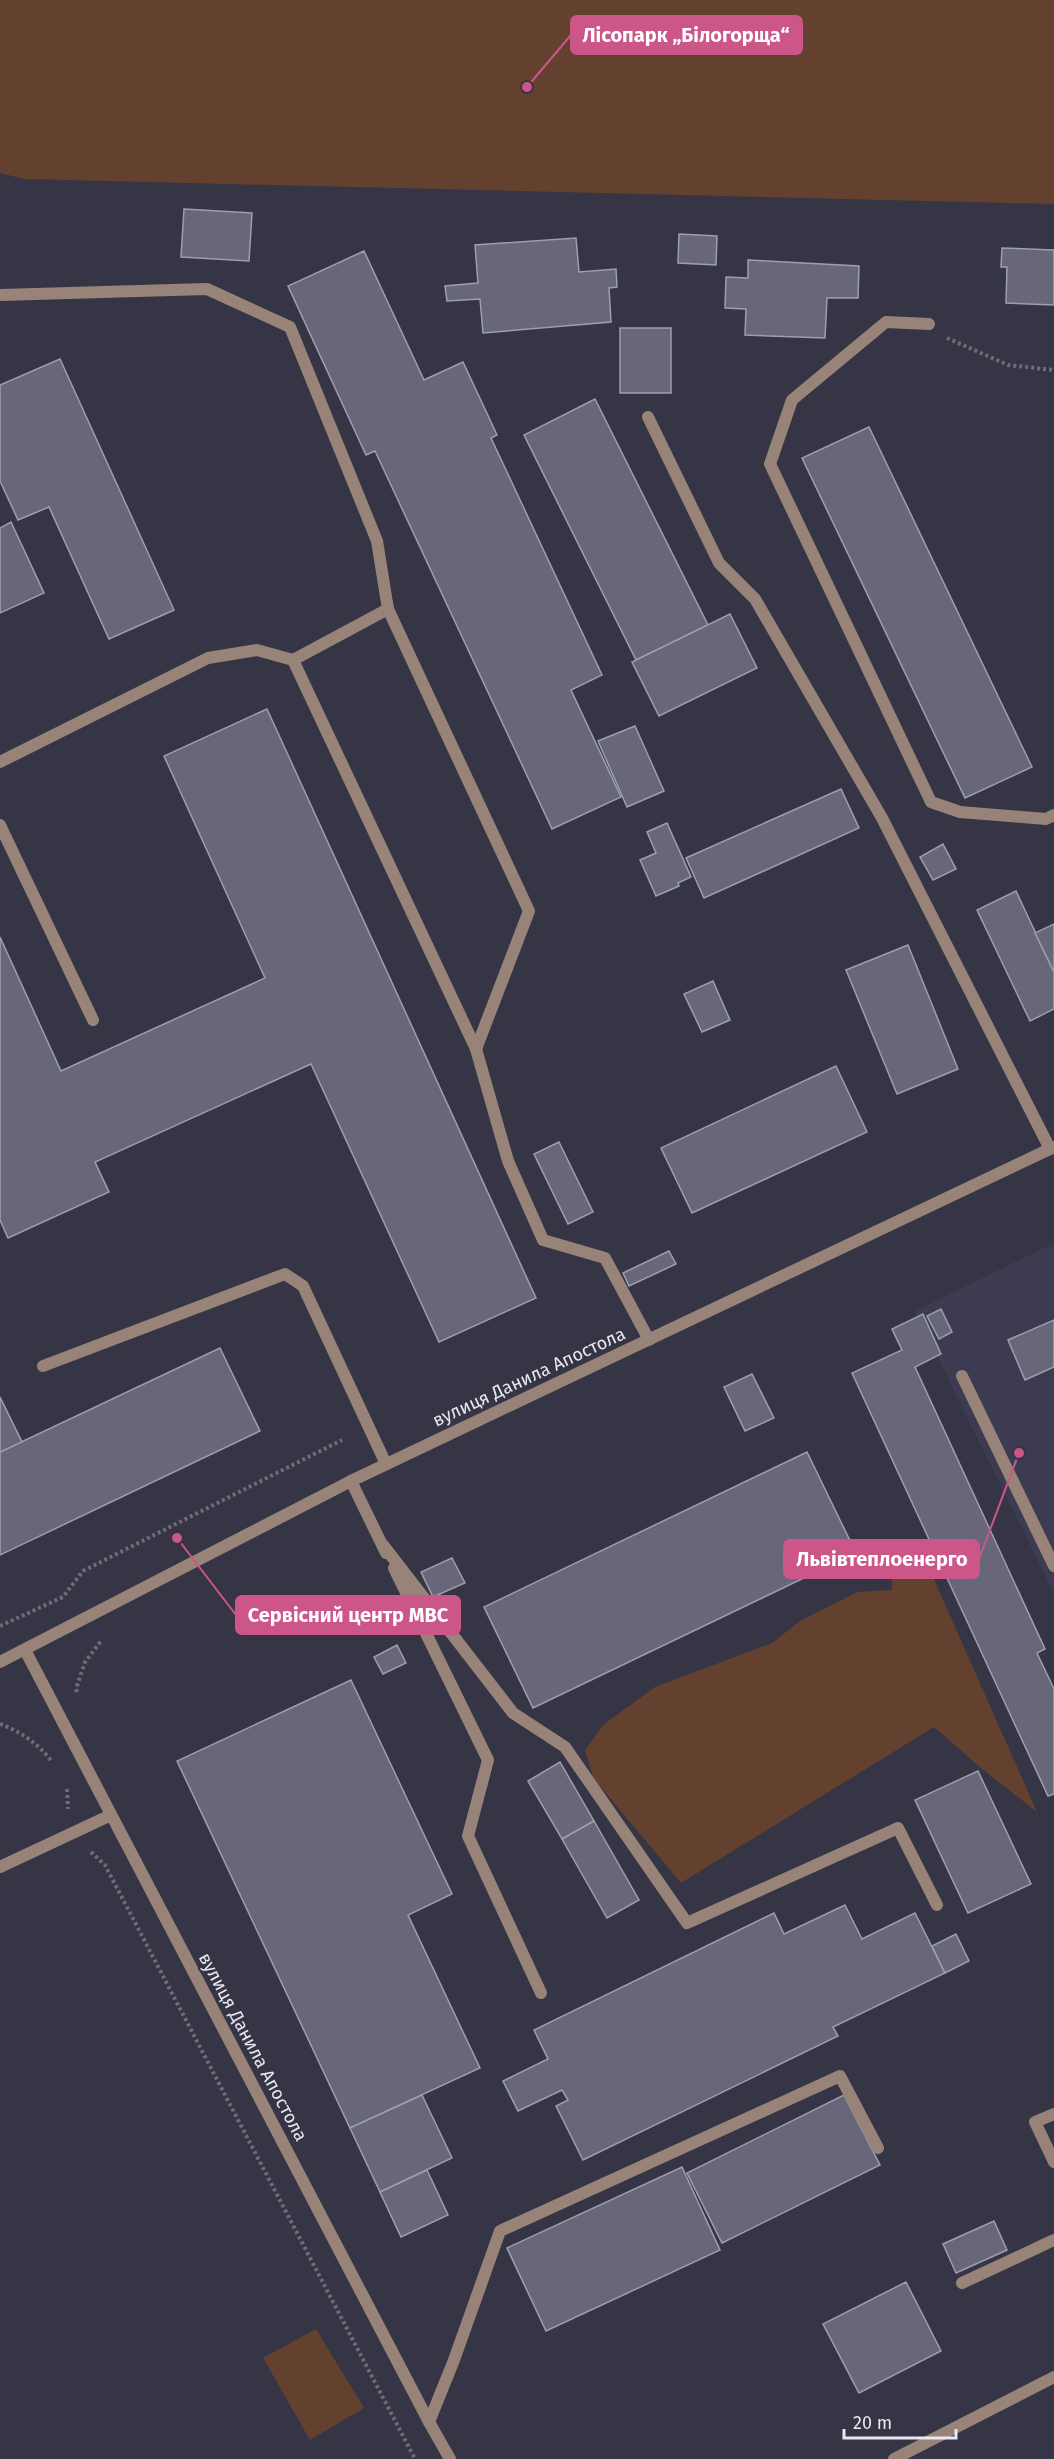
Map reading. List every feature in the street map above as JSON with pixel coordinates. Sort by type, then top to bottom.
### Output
[{"type":"street","points":[[0,295],[90,291],[207,290],[290,327],[378,541],[388,609],[529,911],[476,1048]]},
{"type":"street","points":[[929,324],[886,322],[792,400],[770,464],[931,802],[960,813],[1046,819],[1054,815]]},
{"type":"street","points":[[648,417],[720,563],[754,599],[882,818],[1052,1148]]},
{"type":"street","points":[[0,762],[208,658],[257,650],[293,660],[388,609]]},
{"type":"street","points":[[293,660],[476,1048],[508,1161],[543,1240],[606,1258],[649,1340]]},
{"type":"street","points":[[0,825],[93,1020]]},
{"type":"street","name":"вулиця Данила Апостола","points":[[0,1662],[351,1481],[1052,1148]]},
{"type":"street","points":[[43,1366],[285,1275],[303,1286],[386,1464]]},
{"type":"street","points":[[962,1376],[1054,1566]]},
{"type":"street","points":[[351,1481],[488,1760],[468,1836],[541,1993]]},
{"type":"street","points":[[383,1545],[513,1713],[565,1747],[687,1923],[898,1828],[937,1905]]},
{"type":"street","name":"вулиця Данила Апостола","points":[[24,1650],[450,2459]]},
{"type":"street","points":[[0,1867],[111,1815]]},
{"type":"street","points":[[429,2422],[454,2360],[500,2231],[840,2076],[878,2148]]},
{"type":"street","points":[[1054,2114],[1035,2122],[1054,2162]]},
{"type":"street","points":[[962,2283],[1054,2240]]},
{"type":"street","points":[[894,2459],[1054,2377]]},
{"type":"path","points":[[929,324],[952,342],[1008,365],[1054,370]]},
{"type":"path","points":[[0,1626],[63,1597],[83,1571],[342,1440]]},
{"type":"path","points":[[0,1724],[13,1728],[34,1743],[56,1767]]},
{"type":"path","points":[[64,1783],[68,1810]]},
{"type":"path","points":[[88,1849],[105,1865],[415,2459]]},
{"type":"shaded area","points":[[0,0],[1054,0],[1054,204],[24,179],[0,173]]},
{"type":"shaded area","points":[[1054,1243],[1054,1594],[915,1311]]},
{"type":"shaded area","points":[[924,1557],[1037,1812],[934,1727],[681,1883],[594,1779],[585,1750],[603,1725],[655,1687],[772,1643],[800,1621],[857,1592],[892,1590],[892,1559]]},
{"type":"shaded area","points":[[316,2329],[364,2408],[310,2440],[263,2358]]},
{"type":"building","points":[[184,209],[252,213],[249,261],[181,257]]},
{"type":"building","points":[[679,234],[717,236],[716,265],[678,263]]},
{"type":"building","points":[[576,238],[579,272],[616,269],[617,287],[609,288],[611,322],[483,333],[480,299],[447,301],[445,286],[478,283],[475,245]]},
{"type":"building","points":[[1002,248],[1054,250],[1054,305],[1006,303],[1007,267],[1001,267]]},
{"type":"building","points":[[364,251],[424,380],[463,362],[497,435],[491,438],[602,675],[571,690],[621,797],[552,829],[375,451],[366,455],[288,286]]},
{"type":"building","points":[[748,260],[859,266],[858,298],[827,298],[825,338],[745,335],[746,309],[725,308],[726,277],[748,278]]},
{"type":"building","points":[[620,328],[671,328],[671,393],[620,393]]},
{"type":"building","points":[[60,359],[174,610],[109,639],[49,507],[18,520],[0,481],[0,385]]},
{"type":"building","points":[[595,399],[708,625],[636,660],[524,435]]},
{"type":"building","points":[[869,427],[1032,767],[965,798],[802,458]]},
{"type":"building","points":[[11,522],[44,593],[0,613],[0,528]]},
{"type":"building","points":[[730,614],[757,668],[659,716],[632,662]]},
{"type":"building","points":[[267,709],[536,1298],[439,1342],[311,1064],[95,1162],[109,1192],[8,1238],[0,1220],[0,937],[61,1071],[265,978],[164,756]]},
{"type":"building","points":[[635,726],[664,791],[627,807],[598,741]]},
{"type":"building","points":[[841,789],[859,828],[704,898],[686,858]]},
{"type":"building","points":[[667,823],[691,877],[678,883],[679,886],[656,896],[640,860],[656,853],[647,832]]},
{"type":"building","points":[[943,844],[956,869],[933,880],[920,857]]},
{"type":"building","points":[[1016,891],[1054,972],[1054,1009],[1030,1021],[977,910]]},
{"type":"building","points":[[1054,924],[1054,972],[1035,933]]},
{"type":"building","points":[[908,945],[958,1069],[897,1094],[846,970]]},
{"type":"building","points":[[713,981],[730,1020],[702,1032],[684,994]]},
{"type":"building","points":[[836,1066],[867,1132],[692,1213],[661,1148]]},
{"type":"building","points":[[559,1142],[593,1212],[568,1224],[534,1154]]},
{"type":"building","points":[[669,1251],[676,1264],[629,1286],[623,1273]]},
{"type":"building","points":[[941,1309],[952,1332],[939,1339],[927,1316]]},
{"type":"building","points":[[923,1314],[941,1354],[915,1367],[1045,1649],[1037,1653],[1054,1689],[1054,1794],[1048,1796],[852,1373],[902,1350],[892,1329]]},
{"type":"building","points":[[1054,1320],[1054,1367],[1025,1380],[1008,1340]]},
{"type":"building","points":[[220,1348],[260,1431],[0,1555],[0,1452]]},
{"type":"building","points":[[752,1374],[774,1418],[745,1431],[724,1387]]},
{"type":"building","points":[[0,1397],[22,1442],[0,1452]]},
{"type":"building","points":[[807,1452],[856,1553],[533,1708],[484,1607]]},
{"type":"building","points":[[452,1558],[465,1583],[433,1597],[421,1572]]},
{"type":"building","points":[[397,1645],[406,1663],[383,1674],[374,1657]]},
{"type":"building","points":[[351,1680],[452,1894],[408,1915],[480,2068],[350,2128],[177,1761]]},
{"type":"building","points":[[560,1762],[594,1821],[562,1839],[528,1781]]},
{"type":"building","points":[[978,1771],[1031,1884],[968,1913],[915,1800]]},
{"type":"building","points":[[594,1821],[639,1900],[607,1918],[562,1839]]},
{"type":"building","points":[[845,1905],[862,1939],[915,1913],[945,1973],[833,2027],[838,2036],[583,2160],[556,2106],[568,2100],[562,2090],[518,2111],[503,2081],[548,2059],[534,2030],[774,1913],[784,1934]]},
{"type":"building","points":[[956,1934],[969,1961],[945,1973],[932,1946]]},
{"type":"building","points":[[422,2095],[452,2158],[380,2192],[350,2128]]},
{"type":"building","points":[[844,2095],[880,2165],[722,2243],[687,2173]]},
{"type":"building","points":[[682,2167],[720,2250],[546,2331],[507,2248]]},
{"type":"building","points":[[427,2170],[448,2215],[401,2237],[380,2192]]},
{"type":"building","points":[[994,2221],[1007,2250],[956,2273],[943,2244]]},
{"type":"building","points":[[906,2282],[941,2351],[859,2393],[823,2324]]},
{"type":"place","name":"Лісопарк „Білогорща“","points":[[527,87]]},
{"type":"place","name":"Львівтеплоенерго","points":[[1019,1453]]},
{"type":"place","name":"Сервісний центр МВС","points":[[177,1538]]}]
